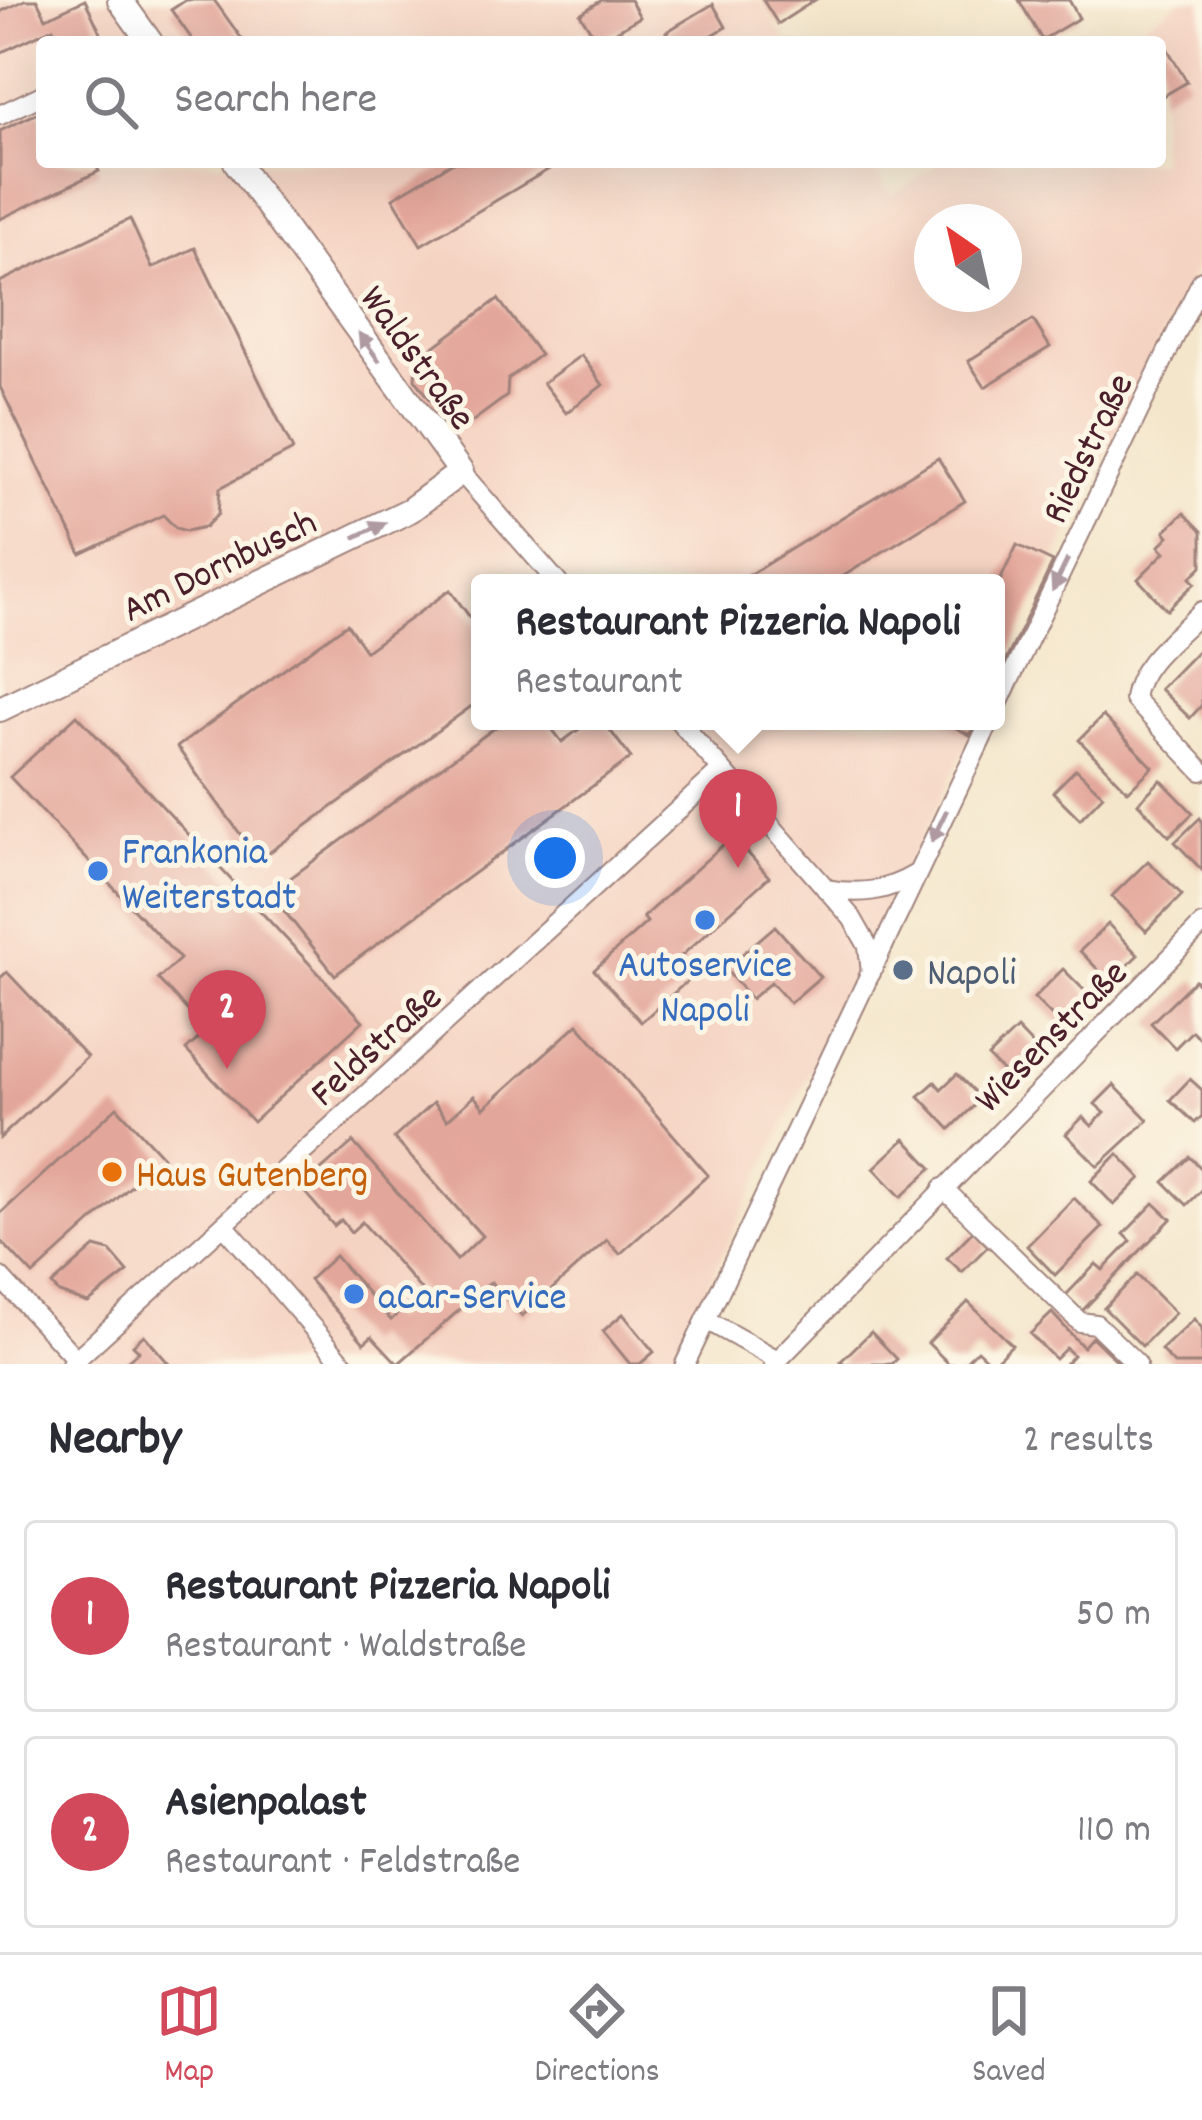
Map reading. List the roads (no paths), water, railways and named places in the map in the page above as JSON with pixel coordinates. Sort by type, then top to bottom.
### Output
[{"type":"street","points":[[120,0],[146,36]]},
{"type":"street","points":[[0,115],[36,98]]},
{"type":"street","name":"Waldstraße","points":[[240,168],[461,472],[550,574]]},
{"type":"street","name":"Riedstraße","points":[[1005,689],[1202,280]]},
{"type":"street","name":"Am Dornbusch","points":[[0,710],[410,510],[461,472]]},
{"type":"street","points":[[1202,611],[1136,683],[1134,699],[1202,772]]},
{"type":"street","points":[[687,730],[860,931],[870,954],[869,977]]},
{"type":"street","points":[[685,1364],[986,730]]},
{"type":"street","name":"Feldstraße","points":[[74,1362],[722,770]]},
{"type":"street","points":[[826,889],[865,893],[916,874]]},
{"type":"street","name":"Wiesenstraße","points":[[706,1320],[775,1361],[1197,940]]},
{"type":"street","points":[[944,1188],[1080,1322],[1096,1324],[1137,1364]]},
{"type":"street","points":[[224,1225],[344,1364]]},
{"type":"street","points":[[0,1277],[74,1362]]},
{"type":"place","name":"Restaurant Pizzeria Napoli","points":[[738,868]]},
{"type":"place","name":"Frankonia Weiterstadt","points":[[98,871]]},
{"type":"place","name":"Autoservice Napoli","points":[[705,920]]},
{"type":"place","name":"Napoli","points":[[903,970]]},
{"type":"place","name":"Asienpalast","points":[[227,1069]]},
{"type":"place","name":"Haus Gutenberg","points":[[112,1172]]},
{"type":"place","name":"aCar-Service","points":[[354,1294]]}]
